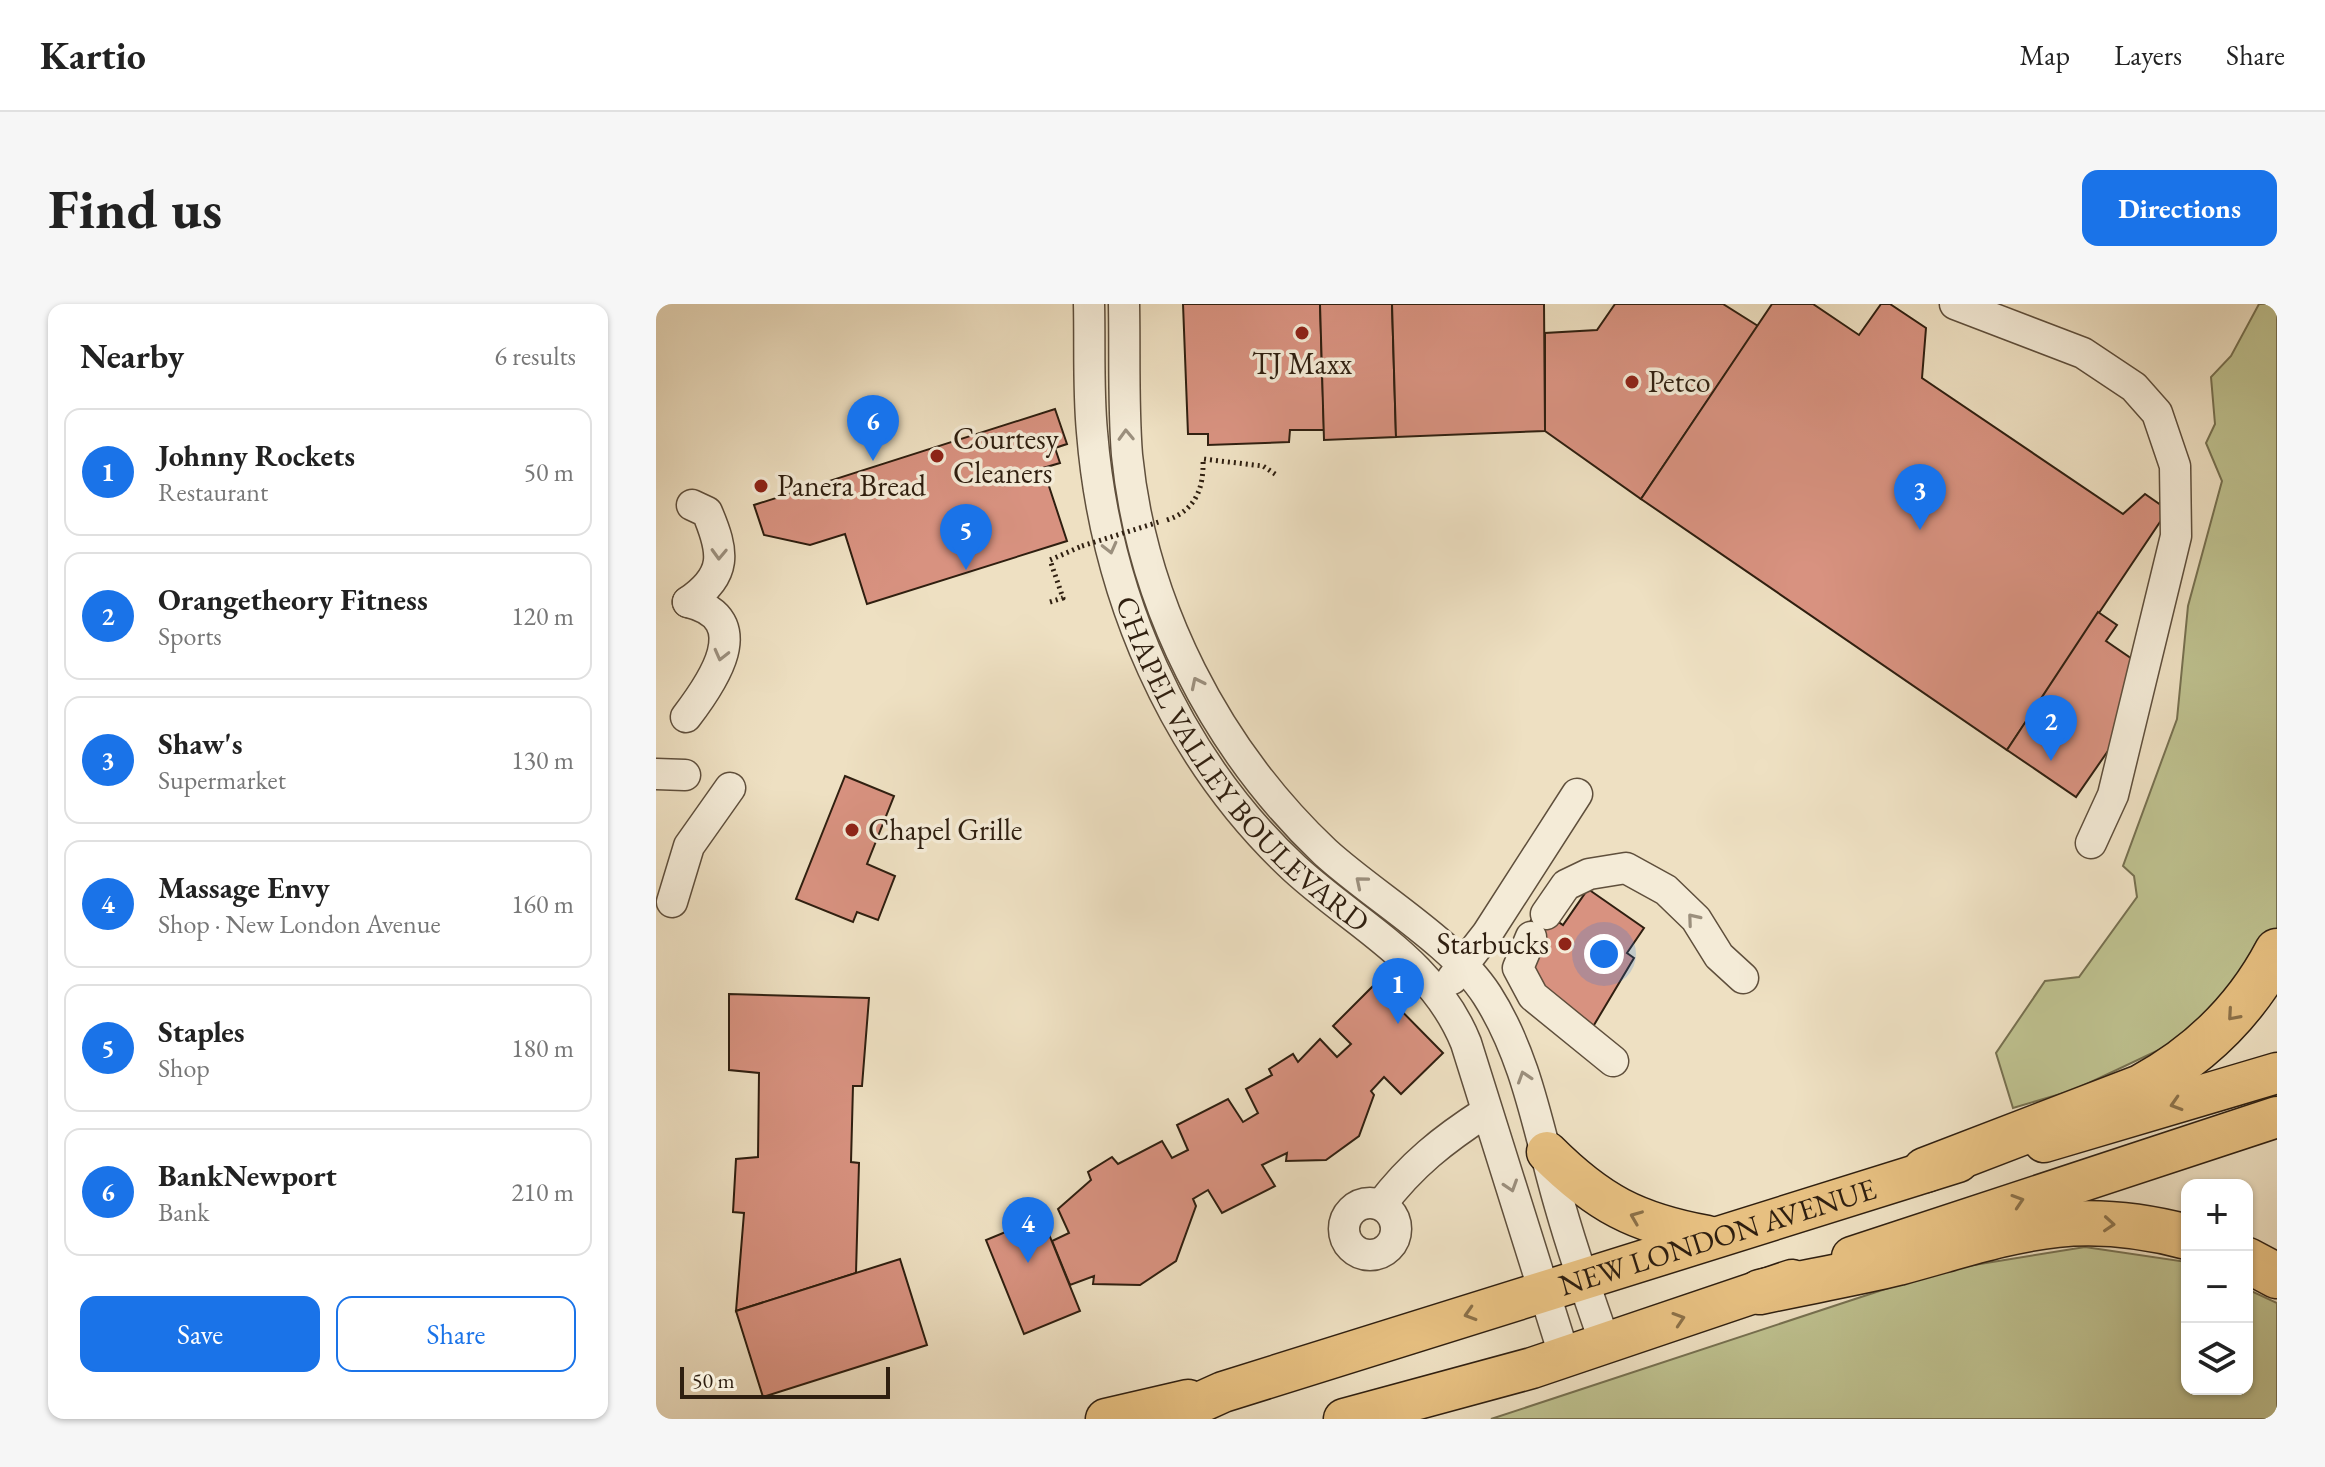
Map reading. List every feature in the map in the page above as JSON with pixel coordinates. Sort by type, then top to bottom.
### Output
[{"type":"highway","points":[[1925,1170],[2141,1087],[2164,1075],[2220,1030],[2251,993],[2277,951]]},
{"type":"highway","points":[[1760,1292],[1897,1263],[2041,1225],[2126,1225],[2181,1236]]},
{"type":"highway","points":[[2253,1263],[2277,1276]]},
{"type":"main road","name":"NEW LONDON AVENUE","points":[[1163,1419],[1223,1392],[1925,1170],[2076,1134],[2277,1073]]},
{"type":"main road","name":"NEW LONDON AVENUE","points":[[1344,1419],[1565,1358],[1760,1292],[1890,1243],[2277,1117]]},
{"type":"main road","points":[[1547,1152],[1588,1191],[1620,1211],[1675,1230],[1711,1237]]},
{"type":"main road","points":[[1106,1419],[1223,1392]]},
{"type":"street","name":"CHAPEL VALLEY BOULEVARD","points":[[1089,304],[1091,429],[1104,521],[1139,637],[1170,704],[1226,792],[1284,858],[1441,993],[1466,1043],[1565,1358]]},
{"type":"street","name":"CHAPEL VALLEY BOULEVARD","points":[[1124,304],[1127,456],[1138,522],[1170,624],[1206,701],[1252,772],[1308,835],[1463,965],[1485,992],[1508,1034],[1547,1152],[1582,1278],[1605,1343]]},
{"type":"street","points":[[1955,304],[2083,353],[2134,387],[2157,413],[2175,466],[2176,536],[2113,795],[2091,843]]},
{"type":"street","points":[[686,717],[713,681],[726,648],[721,626],[706,606],[688,602],[705,590],[718,572],[722,546],[707,512],[692,505]]},
{"type":"street","points":[[672,902],[689,846],[730,788]]},
{"type":"street","points":[[1441,993],[1487,934],[1577,794]]},
{"type":"street","points":[[1613,1061],[1533,996],[1518,968],[1538,925],[1566,885],[1589,874],[1626,868],[1666,890],[1696,919],[1719,956],[1743,978]]},
{"type":"street","points":[[1381,1205],[1404,1174],[1438,1143],[1486,1112]]},
{"type":"path","points":[[1050,602],[1063,598],[1050,560],[1188,509],[1198,497],[1204,477],[1203,459],[1263,466],[1278,476]]},
{"type":"green space","points":[[2259,304],[2277,304],[2277,953],[2212,1025],[2074,1090],[2013,1108],[1996,1053],[2045,981],[2079,977],[2137,897],[2134,876],[2123,866],[2177,719],[2188,606],[2222,481],[2206,443],[2215,424],[2211,377],[2231,356]]},
{"type":"green space","points":[[2085,1247],[2181,1261],[2181,1395],[2253,1395],[2253,1292],[2277,1303],[2277,1419],[1491,1419],[1943,1270]]},
{"type":"building","points":[[1183,304],[1320,304],[1324,430],[1290,430],[1289,442],[1208,445],[1208,434],[1188,434]]},
{"type":"building","points":[[1320,304],[1392,304],[1396,437],[1324,440]]},
{"type":"building","points":[[1392,304],[1544,304],[1545,431],[1396,437]]},
{"type":"building","name":"Petco","points":[[1615,304],[1723,304],[1758,326],[1641,499],[1545,431],[1545,333],[1597,330]]},
{"type":"building","points":[[1772,304],[1813,304],[1859,335],[1881,304],[1890,304],[1926,328],[1922,378],[2123,514],[2145,494],[2168,510],[2007,750],[1641,499]]},
{"type":"building","points":[[1055,409],[1067,444],[1055,448],[1060,463],[1043,468],[1067,541],[867,604],[845,534],[810,545],[764,535],[754,505]]},
{"type":"building","points":[[2098,612],[2117,625],[2106,641],[2135,661],[2110,748],[2076,797],[2007,750]]},
{"type":"building","name":"Chapel Grille","points":[[845,776],[894,796],[867,864],[895,876],[878,920],[857,912],[853,922],[796,899]]},
{"type":"building","points":[[1588,889],[1644,928],[1627,953],[1634,958],[1591,1030],[1520,982],[1541,952],[1543,955],[1548,948],[1523,932],[1539,909],[1563,925]]},
{"type":"building","points":[[1375,984],[1443,1053],[1401,1094],[1384,1077],[1371,1091],[1374,1095],[1359,1136],[1326,1160],[1286,1161],[1287,1153],[1262,1165],[1275,1186],[1222,1213],[1208,1190],[1193,1199],[1196,1206],[1176,1261],[1140,1285],[1093,1284],[1094,1276],[1070,1285],[1052,1241],[1069,1233],[1058,1209],[1091,1180],[1088,1172],[1112,1157],[1118,1164],[1162,1141],[1172,1158],[1188,1150],[1177,1125],[1228,1099],[1243,1122],[1258,1113],[1246,1089],[1272,1075],[1269,1069],[1293,1054],[1298,1062],[1320,1039],[1337,1057],[1351,1044],[1333,1026]]},
{"type":"building","points":[[729,994],[869,998],[862,1086],[853,1086],[851,1162],[859,1163],[856,1273],[736,1311],[744,1213],[733,1212],[736,1159],[758,1157],[759,1073],[729,1070]]},
{"type":"building","points":[[1042,1217],[1080,1311],[1024,1334],[986,1240]]},
{"type":"building","points":[[900,1259],[927,1345],[763,1397],[736,1311]]},
{"type":"place","name":"TJ Maxx","points":[[1302,333]]},
{"type":"place","name":"Petco","points":[[1632,382]]},
{"type":"place","name":"Courtesy Cleaners","points":[[937,456]]},
{"type":"place","name":"BankNewport","points":[[873,461]]},
{"type":"place","name":"Panera Bread","points":[[761,486]]},
{"type":"place","name":"Shaw's","points":[[1920,530]]},
{"type":"place","name":"Staples","points":[[966,570]]},
{"type":"place","name":"Orangetheory Fitness","points":[[2051,761]]},
{"type":"place","name":"Chapel Grille","points":[[852,830]]},
{"type":"place","name":"Starbucks","points":[[1565,944]]},
{"type":"place","name":"Johnny Rockets","points":[[1398,1024]]},
{"type":"place","name":"Massage Envy","points":[[1028,1263]]}]
